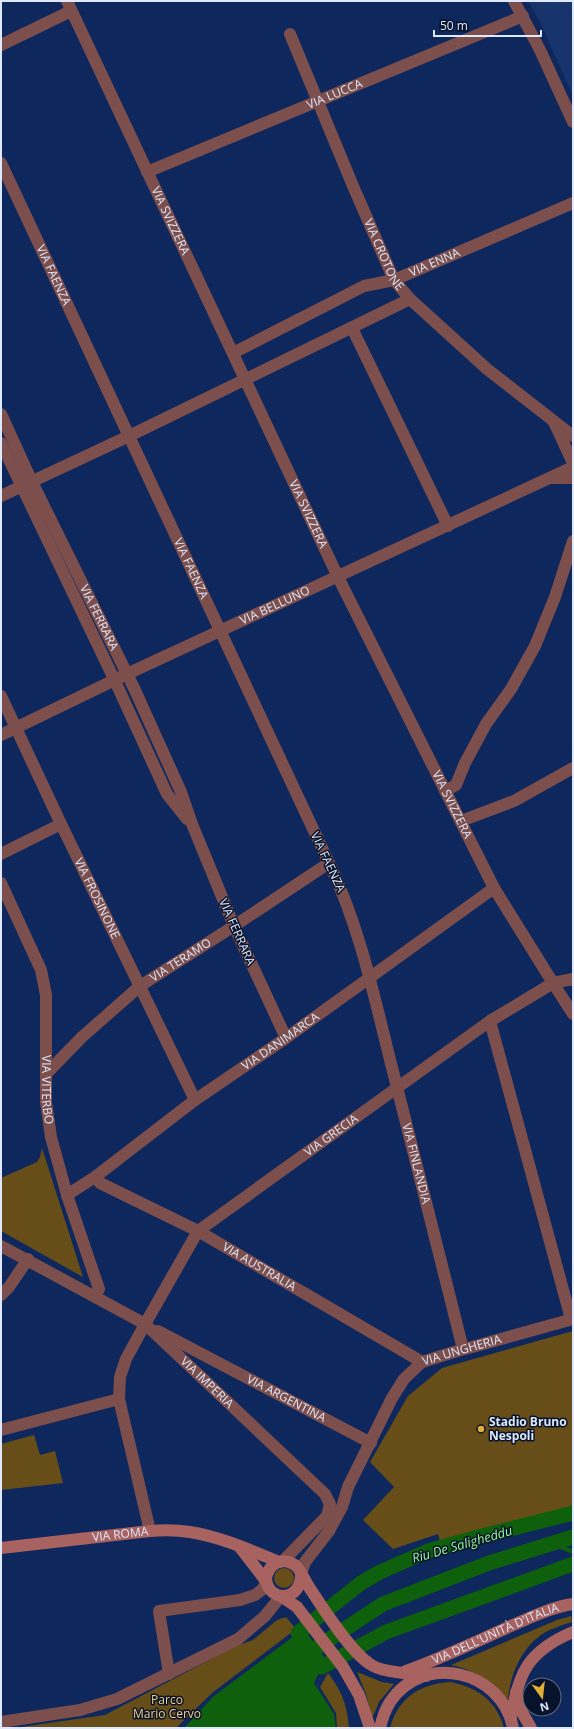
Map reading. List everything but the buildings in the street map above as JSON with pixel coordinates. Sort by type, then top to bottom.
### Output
[{"type":"main road","name":"VIA ROMA","points":[[1,1548],[150,1530],[190,1532],[239,1545],[281,1562]]},
{"type":"main road","points":[[239,1545],[266,1581],[269,1588],[297,1607],[344,1667],[359,1696],[370,1728]]},
{"type":"main road","points":[[266,1581],[271,1567],[281,1562],[291,1563],[297,1567],[320,1603],[360,1656],[371,1665],[385,1670],[426,1676]]},
{"type":"main road","points":[[281,1596],[292,1594],[298,1588],[301,1583],[301,1574]]},
{"type":"main road","name":"VIA DELL'UNITÀ D'ITALIA","points":[[426,1676],[436,1660],[529,1618],[564,1605],[573,1604]]},
{"type":"main road","points":[[512,1723],[516,1691],[532,1658],[545,1646],[573,1632]]},
{"type":"main road","points":[[405,1672],[436,1660]]},
{"type":"main road","points":[[380,1728],[383,1715],[390,1702],[400,1690],[412,1682],[426,1676],[443,1672],[461,1674],[477,1680],[492,1690],[503,1703],[512,1723],[528,1728]]},
{"type":"main road","points":[[516,1691],[523,1714],[531,1728]]},
{"type":"main road","points":[[364,1728],[365,1715]]},
{"type":"street","points":[[514,1],[523,16],[573,122]]},
{"type":"street","points":[[1,45],[69,6]]},
{"type":"street","name":"VIA SVIZZERA","points":[[69,6],[338,577],[494,888],[573,1014]]},
{"type":"street","name":"VIA LUCCA","points":[[147,172],[523,16]]},
{"type":"street","name":"VIA CROTONE","points":[[290,34],[394,280],[410,299],[487,369],[554,422],[572,434]]},
{"type":"street","name":"VIA FAENZA","points":[[1,163],[340,886],[350,913],[369,978]]},
{"type":"street","name":"VIA ENNA","points":[[233,353],[364,286],[394,280],[573,203]]},
{"type":"street","points":[[1,496],[246,380],[410,299]]},
{"type":"street","points":[[352,328],[448,526]]},
{"type":"street","name":"VIA FERRARA","points":[[1,414],[26,484],[167,794],[192,824]]},
{"type":"street","name":"VIA CROTONE","points":[[554,422],[572,469]]},
{"type":"street","name":"VIA FERRARA","points":[[1,443],[26,484],[127,674],[181,792],[192,824],[234,926],[286,1038]]},
{"type":"street","name":"VIA BELLUNO","points":[[1,735],[116,681],[127,674],[448,526],[549,477],[572,469]]},
{"type":"street","points":[[445,791],[456,785],[465,763],[486,724],[511,690],[535,646],[570,566],[573,541]]},
{"type":"street","name":"VIA FROSINONE","points":[[1,696],[61,824],[195,1100]]},
{"type":"street","points":[[461,821],[514,801],[573,768]]},
{"type":"street","points":[[1,854],[61,824]]},
{"type":"street","name":"VIA TERAMO","points":[[46,1074],[82,1037],[140,986],[329,863]]},
{"type":"street","name":"VIA VITERBO","points":[[1,883],[41,970],[46,995],[46,1102],[51,1137],[67,1195],[100,1289],[96,1296]]},
{"type":"street","name":"VIA DANIMARCA","points":[[67,1195],[95,1177],[195,1100],[286,1038],[494,888]]},
{"type":"street","name":"VIA FINLANDIA","points":[[369,978],[463,1349]]},
{"type":"street","name":"VIA GRECIA","points":[[150,1530],[118,1399],[120,1378],[126,1359],[198,1232],[490,1021],[553,983],[573,978]]},
{"type":"street","points":[[490,1021],[572,1319]]},
{"type":"street","name":"VIA AUSTRALIA","points":[[95,1177],[100,1183],[198,1232],[422,1362]]},
{"type":"street","name":"VIA IMPERIA","points":[[1,1246],[28,1259],[145,1324],[325,1494]]},
{"type":"street","points":[[1,1295],[10,1288],[28,1259]]},
{"type":"street","name":"VIA UNGHERIA","points":[[301,1574],[305,1562],[329,1531],[348,1487],[392,1398],[404,1379],[422,1362],[572,1319]]},
{"type":"street","name":"VIA ARGENTINA","points":[[145,1324],[371,1443]]},
{"type":"street","points":[[192,1369],[202,1354]]},
{"type":"street","points":[[1,1430],[118,1399]]},
{"type":"street","points":[[281,1562],[327,1516],[330,1504],[325,1494],[336,1494],[348,1487]]},
{"type":"street","points":[[169,1674],[159,1611],[240,1600],[255,1595],[263,1589],[266,1581]]},
{"type":"street","points":[[1,1722],[80,1710],[108,1703],[238,1639],[265,1616],[281,1596]]},
{"type":"shaded area","points":[[528,1],[573,1],[573,96],[541,24]]},
{"type":"shaded area","points":[[298,1633],[322,1667],[314,1683],[334,1714],[336,1728],[184,1728],[214,1696]]},
{"type":"green space","points":[[42,1148],[83,1277],[1,1231],[1,1178],[37,1162]]},
{"type":"green space","name":"Stadio Bruno Nespoli","points":[[573,1331],[573,1506],[440,1541],[438,1534],[393,1549],[363,1520],[394,1487],[370,1462],[408,1396],[442,1368]]},
{"type":"green space","points":[[34,1435],[40,1455],[55,1451],[63,1483],[1,1490],[1,1444]]},
{"type":"green space","points":[[284,1568],[291,1571],[294,1578],[291,1585],[284,1588],[277,1585],[274,1578],[277,1571]]},
{"type":"green space","points":[[571,1616],[572,1622],[556,1627],[541,1635],[527,1648],[517,1664],[511,1682],[508,1700],[496,1687],[482,1677],[468,1670],[451,1665],[557,1620]]},
{"type":"green space","name":"Parco Mario Cervo","points":[[286,1617],[296,1629],[212,1693],[176,1728],[14,1728],[105,1715],[236,1646],[253,1640],[277,1620]]},
{"type":"green space","points":[[357,1672],[382,1682],[394,1684],[379,1702],[372,1719],[366,1694]]},
{"type":"green space","points":[[328,1673],[337,1686],[343,1699],[347,1712],[349,1728],[337,1728],[336,1713],[320,1687]]},
{"type":"green space","points":[[450,1682],[460,1684],[484,1697],[496,1710],[501,1718],[504,1728],[390,1728],[399,1708],[412,1694],[429,1686]]},
{"type":"waterway","name":"Riu De Saligheddu","points":[[573,1513],[428,1551],[380,1572],[361,1583],[298,1633],[322,1667],[386,1632],[573,1564]]},
{"type":"waterway","name":"Riu De Saligheddu","points":[[313,1650],[383,1604],[489,1563],[573,1537]]},
{"type":"waterway","points":[[552,1543],[573,1552]]},
{"type":"place","name":"Stadio Bruno Nespoli","points":[[481,1429]]}]
